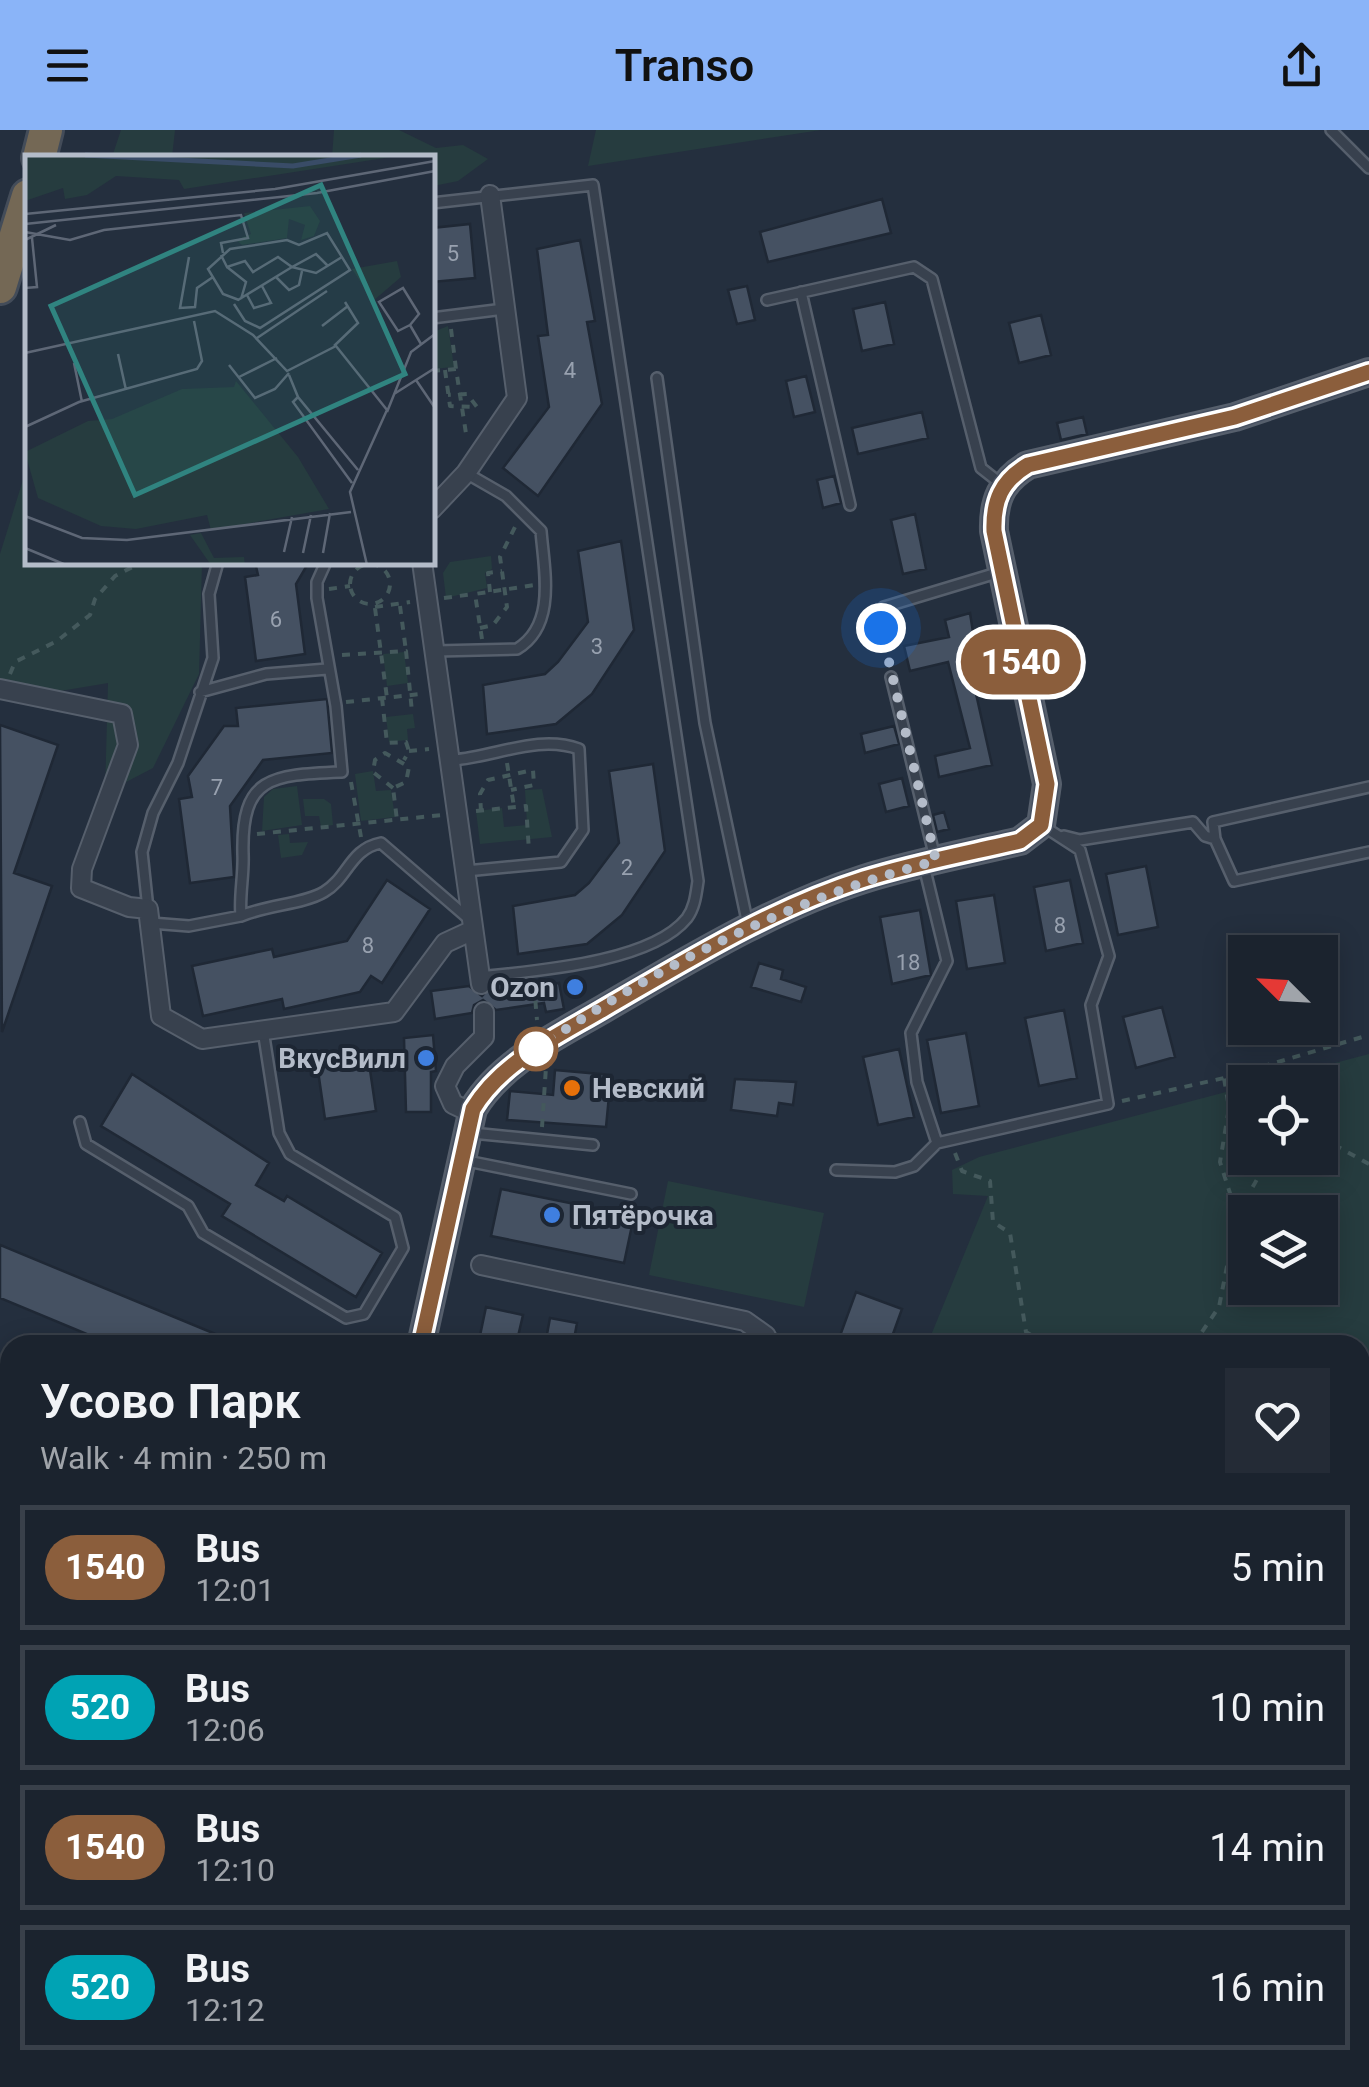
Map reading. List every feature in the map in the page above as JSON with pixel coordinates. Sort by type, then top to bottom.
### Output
[{"type":"highway","points":[[40,155],[46,130]]},
{"type":"highway","points":[[0,287],[25,206]]},
{"type":"street","points":[[435,506],[466,473],[517,398],[490,195]]},
{"type":"street","points":[[423,1335],[460,1159],[469,1123],[483,1092],[542,1045],[749,928],[864,879],[1020,841],[1049,830],[1047,784],[1002,572],[994,512],[1002,485],[1028,465],[1235,417],[1369,372]]},
{"type":"street","points":[[422,565],[453,760],[480,980]]},
{"type":"street","points":[[2,690],[122,714],[128,746],[82,869],[81,888],[149,916],[161,1016],[202,1039],[394,1012],[445,943],[471,926]]},
{"type":"street","points":[[469,1123],[453,1104],[445,1086],[455,1066],[484,1036],[484,1012]]},
{"type":"street","points":[[481,1266],[745,1321],[765,1335]]},
{"type":"lane","points":[[1331,130],[1369,168]]},
{"type":"lane","points":[[435,203],[593,185],[698,881],[694,906],[685,921],[617,957],[480,980]]},
{"type":"lane","points":[[767,300],[914,267],[932,278],[981,468],[1002,485]]},
{"type":"lane","points":[[802,292],[850,505]]},
{"type":"lane","points":[[435,318],[507,309]]},
{"type":"lane","points":[[657,378],[705,722],[749,928]]},
{"type":"lane","points":[[436,652],[517,649],[525,644],[546,605],[541,532],[523,512],[466,473]]},
{"type":"lane","points":[[217,565],[209,594],[214,658],[178,763],[153,813],[142,852],[149,916],[190,926],[326,892],[364,846],[381,843],[471,926]]},
{"type":"lane","points":[[241,916],[241,818],[255,791],[269,782],[342,772],[317,598],[317,582],[325,565]]},
{"type":"lane","points":[[881,628],[884,607],[1002,572]]},
{"type":"lane","points":[[200,692],[266,674],[328,669]]},
{"type":"lane","points":[[891,677],[947,961],[911,1033],[917,1082],[937,1143]]},
{"type":"lane","points":[[453,760],[562,743],[579,749],[584,830],[562,862],[466,870]]},
{"type":"lane","points":[[1369,787],[1213,822],[1234,881],[1369,852]]},
{"type":"lane","points":[[1049,830],[1080,840],[1193,822],[1205,836],[1216,839]]},
{"type":"lane","points":[[836,1170],[895,1172],[914,1166],[937,1143],[1108,1104],[1092,1005],[1109,956],[1080,850],[1049,830]]},
{"type":"lane","points":[[80,1122],[86,1144],[188,1206],[204,1233],[346,1318],[364,1314],[403,1248],[395,1218],[290,1154],[280,1132],[263,1030]]},
{"type":"lane","points":[[469,1123],[594,1144]]},
{"type":"lane","points":[[460,1159],[631,1194]]},
{"type":"path","points":[[450,324],[468,444],[480,453]]},
{"type":"path","points":[[435,371],[456,369]]},
{"type":"path","points":[[444,370],[448,396],[450,406],[462,410],[476,408],[476,402],[460,394],[448,396]]},
{"type":"path","points":[[480,628],[493,625],[506,607],[500,557],[523,512]]},
{"type":"path","points":[[2,690],[15,662],[58,641],[90,615],[94,599],[114,576],[136,565]]},
{"type":"path","points":[[367,565],[354,571],[350,586],[357,600],[374,604],[386,597],[390,582],[383,568],[372,565]]},
{"type":"path","points":[[490,592],[488,574],[502,570]]},
{"type":"path","points":[[483,648],[475,594],[545,583]]},
{"type":"path","points":[[400,603],[412,712]]},
{"type":"path","points":[[374,604],[387,743],[406,742],[409,752],[404,760],[409,777],[393,788]]},
{"type":"path","points":[[881,628],[891,677]]},
{"type":"path","points":[[334,656],[406,650]]},
{"type":"path","points":[[341,703],[442,691]]},
{"type":"path","points":[[505,751],[514,807]]},
{"type":"path","points":[[398,820],[393,788],[376,776],[375,760],[385,753],[404,760]]},
{"type":"path","points":[[481,810],[480,794],[488,780],[533,770],[534,785],[511,790]]},
{"type":"path","points":[[242,836],[526,806],[530,866]]},
{"type":"path","points":[[532,971],[542,1045]]},
{"type":"path","points":[[1108,1104],[1224,1078],[1369,1035]]},
{"type":"path","points":[[1224,1078],[1228,1102]]},
{"type":"path","points":[[1228,1114],[1220,1162],[1231,1195]]},
{"type":"path","points":[[953,1140],[962,1172],[990,1181],[993,1222],[1010,1233],[1026,1332],[1031,1335]]},
{"type":"path","points":[[1338,1148],[1369,1164]]},
{"type":"path","points":[[1200,1335],[1219,1307],[1228,1261]]},
{"type":"green space","points":[[121,130],[175,130],[172,155],[113,155]]},
{"type":"green space","points":[[334,130],[399,130],[436,148],[463,145],[488,159],[458,181],[435,186],[435,155],[332,155]]},
{"type":"green space","points":[[596,130],[821,130],[588,166]]},
{"type":"green space","points":[[448,326],[454,367],[435,369],[435,331]]},
{"type":"green space","points":[[25,473],[25,565],[202,565],[199,674],[153,768],[105,793],[108,683],[48,693],[0,682],[0,554]]},
{"type":"green space","points":[[491,556],[492,569],[485,573],[487,588],[446,598],[443,573],[450,562]]},
{"type":"green space","points":[[404,652],[408,683],[387,686],[383,654]]},
{"type":"green space","points":[[413,714],[415,728],[407,729],[408,740],[389,742],[386,717]]},
{"type":"green space","points":[[373,771],[376,791],[391,790],[395,817],[361,821],[355,774]]},
{"type":"green space","points":[[297,786],[302,825],[262,831],[264,797],[273,789]]},
{"type":"green space","points":[[542,789],[552,837],[480,844],[476,811],[502,808],[504,827],[527,825],[525,790]]},
{"type":"green space","points":[[303,799],[324,799],[331,804],[333,825],[321,827],[319,816],[305,816]]},
{"type":"green space","points":[[289,834],[290,843],[308,842],[302,855],[281,858],[278,835]]},
{"type":"green space","points":[[1369,1054],[1369,1335],[931,1335],[988,1196],[953,1194],[952,1170],[979,1157],[1228,1091],[1228,1175],[1338,1175],[1338,1065],[1327,1065]]},
{"type":"green space","points":[[668,1181],[824,1213],[804,1307],[649,1275]]},
{"type":"building","points":[[882,199],[891,233],[768,262],[760,232]]},
{"type":"building","points":[[470,224],[475,278],[435,282],[435,228]]},
{"type":"building","points":[[580,240],[595,321],[587,322],[602,404],[538,496],[503,468],[549,407],[538,336],[548,335],[537,249]]},
{"type":"building","points":[[747,286],[755,320],[737,324],[728,290]]},
{"type":"building","points":[[885,302],[894,344],[862,351],[853,309]]},
{"type":"building","points":[[1041,315],[1051,355],[1019,363],[1009,323]]},
{"type":"building","points":[[806,376],[815,412],[794,417],[786,381]]},
{"type":"building","points":[[922,412],[928,438],[858,454],[852,428]]},
{"type":"building","points":[[1083,417],[1087,434],[1061,440],[1057,423]]},
{"type":"building","points":[[834,476],[841,503],[823,508],[817,480]]},
{"type":"building","points":[[915,514],[926,569],[903,574],[891,520]]},
{"type":"building","points":[[621,541],[634,630],[592,694],[556,724],[487,734],[483,685],[545,674],[558,662],[588,622],[578,551]]},
{"type":"building","points":[[256,565],[307,565],[296,584],[305,654],[256,661],[245,577],[258,575]]},
{"type":"building","points":[[970,613],[981,683],[974,685],[992,765],[939,777],[935,756],[970,748],[948,662],[910,671],[904,646],[949,637],[945,620]]},
{"type":"building","points":[[327,699],[332,753],[263,760],[230,806],[234,877],[190,883],[179,799],[192,797],[188,776],[224,726],[238,726],[236,708]]},
{"type":"building","points":[[0,725],[58,745],[14,873],[52,886],[2,1032]]},
{"type":"building","points":[[894,726],[899,744],[865,753],[861,734]]},
{"type":"building","points":[[653,764],[665,851],[622,915],[587,944],[518,954],[513,906],[575,895],[589,883],[619,843],[609,771]]},
{"type":"building","points":[[902,778],[909,806],[886,812],[879,784]]},
{"type":"building","points":[[944,812],[949,829],[937,832],[933,815]]},
{"type":"building","points":[[1146,866],[1158,927],[1118,935],[1106,874]]},
{"type":"building","points":[[387,880],[430,909],[382,983],[371,976],[360,992],[284,1009],[282,999],[203,1016],[192,966],[272,949],[274,957],[347,941]]},
{"type":"building","points":[[1070,880],[1083,943],[1046,951],[1034,887]]},
{"type":"building","points":[[994,895],[1005,963],[967,969],[956,901]]},
{"type":"building","points":[[920,910],[931,975],[892,984],[880,917]]},
{"type":"building","points":[[759,963],[783,970],[781,979],[806,987],[801,1002],[751,987]]},
{"type":"building","points":[[515,981],[516,991],[559,983],[564,1009],[546,1012],[544,1003],[496,1010],[483,1000],[474,1005],[472,1013],[435,1019],[431,991],[469,986],[482,996],[493,984]]},
{"type":"building","points":[[1162,1007],[1175,1057],[1136,1068],[1123,1017]]},
{"type":"building","points":[[1064,1010],[1077,1078],[1039,1086],[1025,1018]]},
{"type":"building","points":[[966,1033],[979,1106],[941,1113],[927,1040]]},
{"type":"building","points":[[433,1035],[436,1071],[431,1072],[431,1112],[406,1112],[404,1038]]},
{"type":"building","points":[[899,1049],[914,1117],[878,1125],[863,1057]]},
{"type":"building","points":[[368,1056],[376,1111],[325,1119],[317,1064]]},
{"type":"building","points":[[555,1070],[611,1075],[606,1127],[507,1120],[510,1091],[553,1095]]},
{"type":"building","points":[[132,1074],[269,1163],[256,1185],[284,1201],[287,1196],[382,1253],[356,1297],[222,1216],[230,1204],[101,1126]]},
{"type":"building","points":[[735,1079],[796,1082],[793,1105],[779,1103],[777,1116],[731,1110]]},
{"type":"building","points":[[501,1189],[634,1216],[624,1263],[491,1236]]},
{"type":"building","points":[[0,1245],[218,1335],[89,1335],[0,1298]]},
{"type":"building","points":[[856,1292],[902,1309],[893,1335],[841,1333]]},
{"type":"building","points":[[486,1307],[523,1315],[518,1335],[480,1335]]},
{"type":"building","points":[[550,1318],[577,1323],[575,1335],[547,1335]]},
{"type":"bus line","name":"1540","points":[[423,1335],[473,1109],[483,1092],[516,1062],[720,941],[793,907],[864,879],[1020,841],[1032,836],[1041,825],[1046,814],[1047,784],[994,531],[994,512],[1002,485],[1012,474],[1028,465],[1235,417],[1369,372]]},
{"type":"place","name":"Ozon","points":[[575,987]]},
{"type":"place","name":"ВкусВилл","points":[[426,1058]]},
{"type":"place","name":"Невский","points":[[572,1088]]},
{"type":"place","name":"Пятёрочка","points":[[552,1215]]},
{"type":"route","points":[[536,1049],[720,941],[864,879],[936,861],[881,628]]}]
